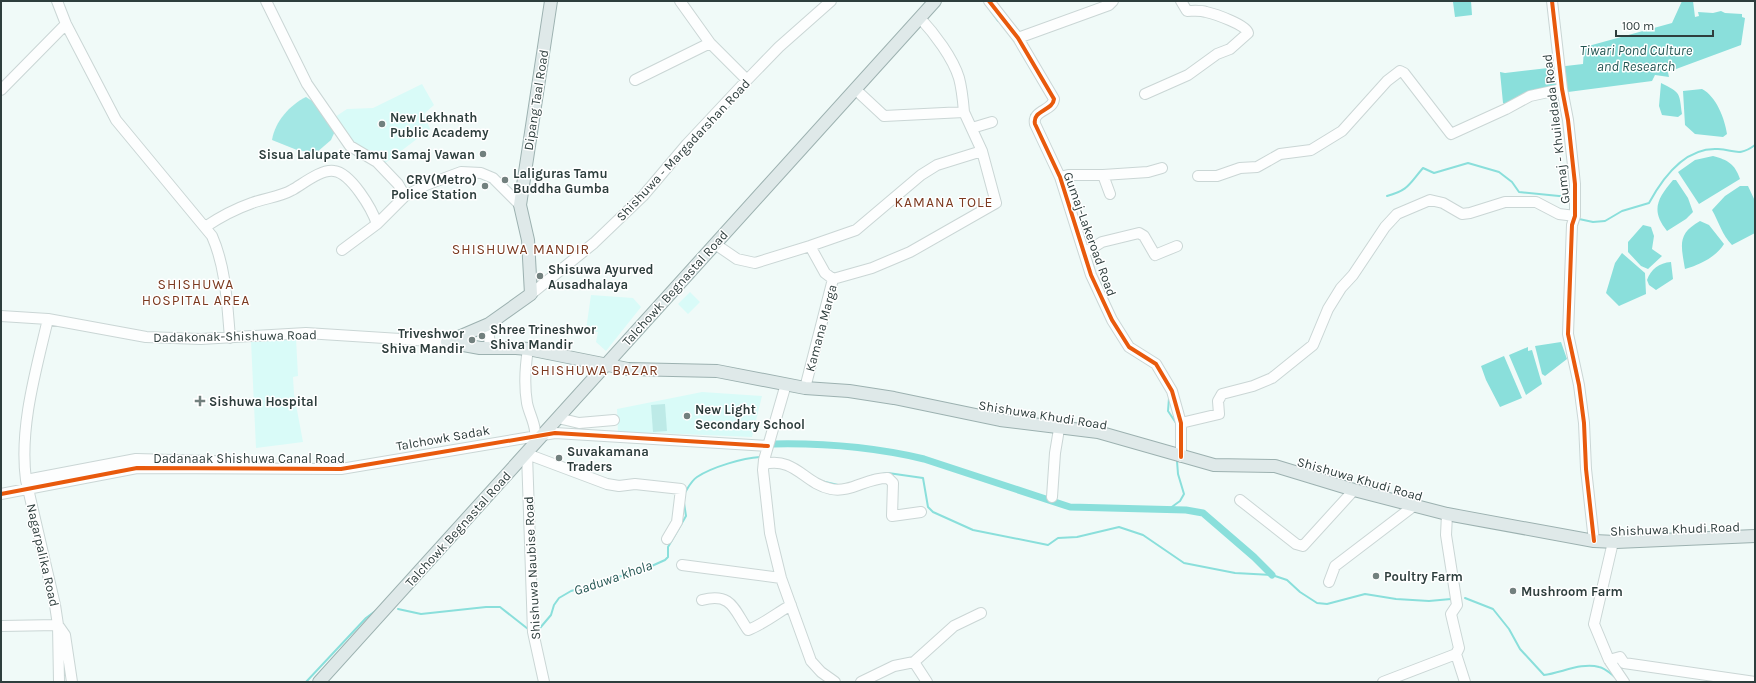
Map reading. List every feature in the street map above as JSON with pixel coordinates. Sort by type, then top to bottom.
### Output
[{"type":"main road","name":"Dipang Taal Road","points":[[530,294],[528,240],[520,205],[551,1]]},
{"type":"main road","name":"Talchowk Begnastal Road","points":[[319,682],[527,454],[543,431],[558,418],[935,1]]},
{"type":"main road","points":[[447,342],[488,324],[530,294]]},
{"type":"main road","name":"Shishuwa Khudi Road","points":[[447,342],[480,348],[528,350],[628,369],[717,371],[805,388],[849,391],[894,398],[1000,420],[1059,429],[1098,432],[1181,457],[1214,465],[1275,466],[1354,490],[1447,514],[1594,540],[1613,542],[1755,536]]},
{"type":"street","points":[[57,1],[66,24],[116,120],[212,236],[221,261],[230,338]]},
{"type":"street","points":[[266,1],[307,84],[350,146],[378,162],[398,184],[405,196]]},
{"type":"street","points":[[680,1],[710,43],[747,80]]},
{"type":"street","name":"Shishuwa - Margadarshan Road","points":[[530,294],[594,243],[642,196],[687,144],[779,46],[831,1]]},
{"type":"street","name":"Gumaj-Lakeroad Road","points":[[989,1],[1018,38],[1054,99],[1052,105],[1036,115],[1034,121],[1060,177],[1091,275],[1112,320],[1129,347],[1138,354],[1150,359],[1160,369],[1172,391],[1181,423],[1181,457]]},
{"type":"street","points":[[1018,38],[1109,5],[1113,1]]},
{"type":"street","points":[[1145,94],[1188,75],[1217,54],[1230,49],[1248,33],[1248,30],[1245,28],[1224,18],[1205,12],[1187,11],[1181,1]]},
{"type":"street","name":"Gumaj - Khuiledada Road","points":[[1552,1],[1575,184],[1576,216],[1572,225],[1568,334],[1579,385],[1584,423],[1586,469],[1594,540]]},
{"type":"street","name":"Kamana Marga","points":[[805,388],[833,279],[872,268],[910,252],[996,203],[982,151],[964,112],[959,76],[944,50],[920,18]]},
{"type":"street","points":[[1,90],[66,24]]},
{"type":"street","points":[[635,80],[710,43]]},
{"type":"street","points":[[1198,176],[1217,176],[1240,168],[1257,167],[1280,154],[1311,150],[1342,131],[1387,81],[1400,71],[1404,73],[1451,134],[1506,109],[1530,96],[1562,89]]},
{"type":"street","points":[[855,89],[884,116],[964,112]]},
{"type":"street","points":[[972,128],[992,122]]},
{"type":"street","points":[[715,244],[737,259],[755,263],[856,230],[921,175],[937,165],[982,151]]},
{"type":"street","points":[[1060,177],[1068,175],[1103,175],[1148,172],[1162,168]]},
{"type":"street","points":[[205,227],[226,213],[252,203],[285,194],[326,171],[335,171],[355,185],[373,211],[377,224]]},
{"type":"street","points":[[342,250],[377,224],[405,196],[426,185],[461,172],[481,173],[493,178],[520,205]]},
{"type":"street","points":[[1103,175],[1110,194]]},
{"type":"street","points":[[1181,423],[1219,414],[1218,401],[1222,394],[1253,386],[1272,378],[1313,345],[1328,309],[1341,288],[1353,275],[1385,227],[1398,214],[1430,200],[1443,203],[1462,214],[1505,202],[1536,202],[1558,214],[1576,216]]},
{"type":"street","points":[[1084,253],[1102,242],[1139,233],[1144,236],[1155,255],[1177,246]]},
{"type":"street","points":[[810,246],[825,273],[833,279]]},
{"type":"street","name":"Dadakonak-Shishuwa Road","points":[[1,316],[48,319],[146,337],[201,339],[306,333],[447,342]]},
{"type":"street","name":"Nagarpalika Road","points":[[48,319],[31,388],[23,460],[58,626],[59,682]]},
{"type":"street","points":[[488,324],[490,348]]},
{"type":"street","points":[[528,350],[525,372],[527,404],[543,431],[768,446]]},
{"type":"street","points":[[786,384],[764,464],[770,533],[781,578],[811,661],[821,672],[835,682]]},
{"type":"street","points":[[558,418],[579,423],[614,420]]},
{"type":"street","points":[[1052,497],[1055,453],[1059,429]]},
{"type":"street","name":"Dadanaak Shishuwa Canal Road","points":[[27,484],[137,468],[341,469],[466,449],[543,431]]},
{"type":"street","name":"Talchowk Sadak","points":[[340,465],[543,431]]},
{"type":"street","points":[[527,454],[547,463],[607,484],[619,486],[635,484],[681,489],[678,522],[667,539]]},
{"type":"street","name":"Shishuwa Naubise Road","points":[[527,454],[533,632],[544,682]]},
{"type":"street","name":"Dadanaak Shishuwa Canal Road","points":[[1,494],[27,484],[136,459],[340,465]]},
{"type":"street","points":[[764,464],[784,463],[799,470],[811,480],[831,489],[848,488],[873,479],[888,478],[892,483],[892,516],[922,512]]},
{"type":"street","points":[[1240,500],[1296,544],[1303,546],[1354,490]]},
{"type":"street","points":[[1329,582],[1335,566],[1415,505]]},
{"type":"street","points":[[1383,682],[1456,654],[1459,648],[1451,614],[1456,605],[1446,535],[1447,514]]},
{"type":"street","points":[[1613,542],[1594,624],[1609,660],[1624,682]]},
{"type":"street","points":[[682,565],[781,578]]},
{"type":"street","points":[[702,600],[712,598],[723,599],[730,602],[748,630],[757,627],[773,615],[791,605]]},
{"type":"street","points":[[861,682],[894,666],[914,662],[954,626],[981,614]]},
{"type":"street","points":[[1,626],[58,626]]},
{"type":"street","name":"Nagarpalika Road","points":[[58,626],[64,635],[72,682]]},
{"type":"street","points":[[1456,654],[1465,682]]},
{"type":"street","points":[[1609,660],[1620,657],[1624,663],[1755,682]]},
{"type":"street","points":[[914,662],[927,682]]},
{"type":"shaded area","name":"New Lekhnath Public Academy","points":[[422,84],[434,105],[424,114],[430,129],[384,164],[349,142],[332,119],[347,109],[373,108]]},
{"type":"shaded area","points":[[306,97],[315,103],[335,131],[331,140],[316,153],[297,150],[272,140],[276,126],[284,114],[294,104]]},
{"type":"shaded area","points":[[690,292],[700,302],[688,314],[678,304]]},
{"type":"shaded area","points":[[591,295],[633,298],[641,307],[606,351],[596,342],[598,332],[590,332],[586,330]]},
{"type":"shaded area","points":[[296,338],[298,376],[293,377],[294,394],[303,442],[256,448],[251,341]]},
{"type":"shaded area","name":"New Light Secondary School","points":[[702,392],[762,396],[752,437],[658,433],[618,434],[617,409]]},
{"type":"shaded area","points":[[665,404],[667,431],[653,432],[651,405]]},
{"type":"water","points":[[1471,1],[1472,15],[1455,17],[1453,2]]},
{"type":"water","name":"Tiwari Pond Culture and Research","points":[[1682,1],[1693,1],[1695,17],[1699,16],[1698,12],[1713,13],[1721,11],[1725,13],[1742,14],[1742,17],[1745,18],[1741,45],[1668,72],[1669,77],[1655,75],[1652,81],[1568,92],[1538,94],[1509,108],[1503,103],[1500,72],[1505,73],[1583,64],[1584,49],[1592,45],[1672,23]]},
{"type":"water","points":[[1661,83],[1676,91],[1678,94],[1682,114],[1678,117],[1662,115],[1659,106]]},
{"type":"water","points":[[1702,89],[1712,97],[1719,108],[1727,134],[1723,137],[1695,134],[1685,125],[1683,91]]},
{"type":"water","points":[[1713,156],[1730,163],[1736,170],[1740,179],[1699,204],[1678,172],[1695,160]]},
{"type":"water","points":[[1673,180],[1676,180],[1688,198],[1693,212],[1686,219],[1667,231],[1662,224],[1657,210],[1663,193]]},
{"type":"water","points":[[1740,186],[1748,186],[1755,201],[1755,233],[1732,245],[1723,233],[1712,210],[1725,196]]},
{"type":"water","points":[[1700,221],[1709,225],[1724,244],[1708,260],[1685,269],[1682,253],[1682,241],[1687,231]]},
{"type":"water","points":[[1643,225],[1651,227],[1654,236],[1652,249],[1662,256],[1648,269],[1641,266],[1628,252],[1628,242]]},
{"type":"water","points":[[1622,253],[1645,273],[1646,294],[1619,306],[1606,293],[1615,263]]},
{"type":"water","points":[[1671,262],[1673,279],[1656,290],[1649,285],[1647,280],[1653,270],[1659,265]]},
{"type":"water","points":[[1561,342],[1567,359],[1545,376],[1542,374],[1535,346]]},
{"type":"water","points":[[1528,347],[1528,351],[1532,350],[1542,384],[1526,395],[1509,355]]},
{"type":"water","points":[[1504,356],[1522,398],[1500,407],[1486,380],[1481,366]]},
{"type":"waterway","points":[[990,10],[998,21]]},
{"type":"waterway","points":[[1031,123],[1031,115],[1036,110]]},
{"type":"waterway","points":[[1579,219],[1593,222],[1605,221],[1622,211],[1649,203],[1668,174],[1685,158],[1695,153],[1718,149],[1741,152],[1750,149],[1755,145]]},
{"type":"waterway","points":[[1387,196],[1404,189],[1423,168],[1434,173],[1468,163],[1499,172],[1512,182],[1519,192],[1569,197],[1571,202]]},
{"type":"waterway","points":[[1130,353],[1143,361]]},
{"type":"waterway","points":[[1169,398],[1168,411],[1176,423]]},
{"type":"waterway","points":[[774,444],[812,444],[849,447],[886,451],[924,459],[1070,507],[1186,510],[1203,513],[1254,557],[1272,575]]},
{"type":"waterway","name":"Gaduwa khola","points":[[684,494],[693,480],[703,473],[745,459],[760,457]]},
{"type":"waterway","points":[[1169,509],[1180,501],[1184,494],[1178,474],[1177,461]]},
{"type":"waterway","points":[[871,476],[888,473],[923,478],[928,507],[933,512],[973,530],[1048,545],[1058,538],[1077,537],[1119,527],[1143,535],[1184,563],[1235,573],[1272,575],[1287,580],[1300,592],[1317,603],[1327,604],[1365,594],[1396,599],[1429,601],[1451,599]]},
{"type":"waterway","points":[[821,481],[838,485]]},
{"type":"waterway","name":"Gaduwa khola","points":[[540,628],[551,615],[554,605],[559,598],[571,591],[645,569],[665,560],[668,557],[668,547],[686,516],[684,503]]},
{"type":"waterway","points":[[1465,598],[1493,609],[1509,629],[1520,649],[1544,675],[1579,667],[1592,666],[1608,671],[1615,677]]},
{"type":"waterway","name":"Gaduwa khola","points":[[398,609],[421,614],[486,607],[500,607],[528,629]]},
{"type":"waterway","points":[[306,682],[366,618],[378,609]]},
{"type":"cycle path","points":[[989,1],[1018,38],[1054,99],[1050,106],[1039,113],[1035,119],[1035,124],[1060,177],[1091,275],[1112,320],[1129,347],[1156,364],[1172,391],[1181,423],[1181,457]]},
{"type":"cycle path","points":[[1552,1],[1575,184],[1575,216],[1572,225],[1568,334],[1579,385],[1584,423],[1586,469],[1594,541]]},
{"type":"cycle path","points":[[1,494],[137,468],[341,469],[555,433],[768,446]]},
{"type":"place","name":"New Lekhnath Public Academy","points":[[382,124]]},
{"type":"place","name":"Sisua Lalupate Tamu Samaj Vawan","points":[[483,154]]},
{"type":"place","name":"Laliguras Tamu Buddha Gumba","points":[[505,180]]},
{"type":"place","name":"CRV(Metro) Police Station","points":[[485,186]]},
{"type":"place","name":"Shisuwa Ayurved Ausadhalaya","points":[[540,276]]},
{"type":"place","name":"Shree Trineshwor Shiva Mandir","points":[[482,336]]},
{"type":"place","name":"Triveshwor Shiva Mandir","points":[[472,340]]},
{"type":"place","name":"Sishuwa Hospital","points":[[200,401]]},
{"type":"place","name":"New Light Secondary School","points":[[687,416]]},
{"type":"place","name":"Suvakamana Traders","points":[[559,458]]},
{"type":"place","name":"Poultry Farm","points":[[1376,576]]},
{"type":"place","name":"Mushroom Farm","points":[[1513,591]]},
{"type":"district","name":"KAMANA TOLE","points":[[944,202]]},
{"type":"district","name":"SHISHUWA MANDIR","points":[[521,249]]},
{"type":"district","name":"SHISHUWA HOSPITAL AREA","points":[[196,292]]},
{"type":"district","name":"SHISHUWA BAZAR","points":[[595,370]]}]
